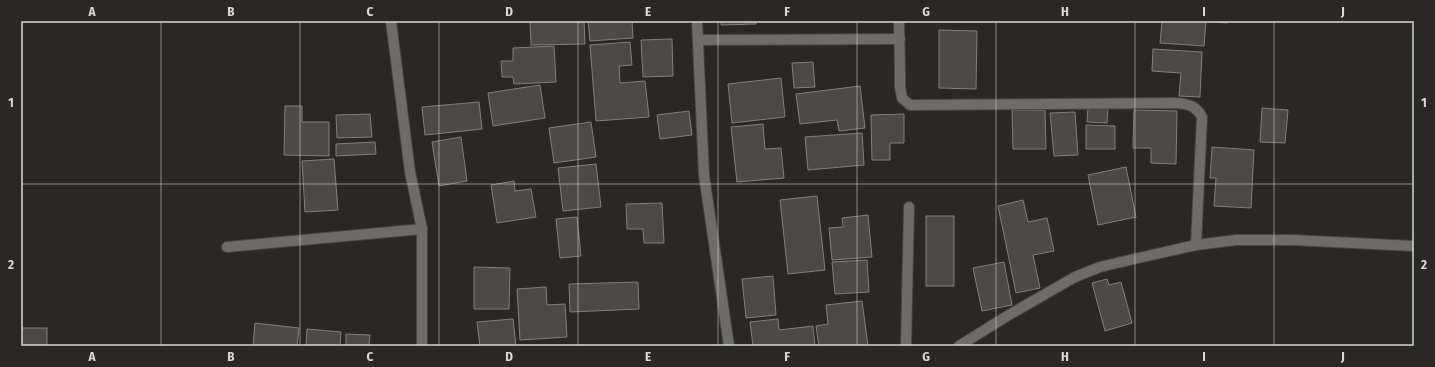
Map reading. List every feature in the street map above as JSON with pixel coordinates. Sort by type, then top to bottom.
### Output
[{"type":"street","points":[[391,21],[410,172],[422,229],[422,346]]},
{"type":"street","points":[[697,21],[704,175],[729,346]]},
{"type":"street","points":[[899,21],[900,87],[902,98],[910,105],[1176,103],[1192,106],[1198,110],[1202,117],[1196,245]]},
{"type":"street","points":[[698,40],[900,40]]},
{"type":"street","points":[[906,346],[909,208]]},
{"type":"street","points":[[228,247],[422,229]]},
{"type":"street","points":[[959,346],[1007,316],[1075,277],[1100,267],[1196,245],[1236,240],[1272,240],[1414,246]]},
{"type":"building","points":[[530,21],[584,21],[585,44],[531,45]]},
{"type":"building","points":[[588,21],[632,21],[633,38],[590,41]]},
{"type":"building","points":[[721,21],[756,21],[756,24],[721,25]]},
{"type":"building","points":[[1162,21],[1206,21],[1204,46],[1160,43]]},
{"type":"building","points":[[1206,21],[1227,21],[1227,23]]},
{"type":"building","points":[[939,30],[977,31],[976,89],[939,88]]},
{"type":"building","points":[[672,39],[673,76],[643,77],[641,40]]},
{"type":"building","points":[[630,42],[632,65],[619,66],[620,83],[645,81],[649,117],[596,121],[590,45]]},
{"type":"building","points":[[554,46],[556,82],[514,84],[513,77],[502,77],[501,61],[513,61],[513,48]]},
{"type":"building","points":[[1153,49],[1202,52],[1200,97],[1179,96],[1181,73],[1152,71]]},
{"type":"building","points":[[813,62],[815,87],[794,88],[792,63]]},
{"type":"building","points":[[781,78],[785,117],[732,123],[728,84]]},
{"type":"building","points":[[540,85],[545,118],[493,126],[488,93]]},
{"type":"building","points":[[860,86],[865,128],[839,131],[837,120],[800,124],[796,94]]},
{"type":"building","points":[[479,102],[482,129],[425,135],[422,107]]},
{"type":"building","points":[[285,106],[302,106],[302,122],[329,122],[329,156],[284,155]]},
{"type":"building","points":[[1088,107],[1108,108],[1107,123],[1087,122]]},
{"type":"building","points":[[1262,108],[1288,110],[1285,143],[1260,142]]},
{"type":"building","points":[[1012,110],[1045,110],[1046,149],[1013,149]]},
{"type":"building","points":[[1134,110],[1177,111],[1176,164],[1151,163],[1151,148],[1133,148]]},
{"type":"building","points":[[689,111],[692,135],[660,139],[657,115]]},
{"type":"building","points":[[1075,112],[1078,155],[1054,156],[1050,113]]},
{"type":"building","points":[[370,114],[372,137],[337,138],[336,115]]},
{"type":"building","points":[[904,114],[904,143],[890,143],[890,160],[872,160],[871,115]]},
{"type":"building","points":[[591,122],[596,157],[554,163],[549,128]]},
{"type":"building","points":[[763,124],[765,149],[781,148],[784,178],[737,182],[731,127]]},
{"type":"building","points":[[1086,125],[1115,126],[1115,149],[1086,149]]},
{"type":"building","points":[[862,133],[864,165],[808,170],[805,137]]},
{"type":"building","points":[[461,137],[467,181],[439,186],[432,142]]},
{"type":"building","points":[[375,142],[376,154],[336,156],[336,144]]},
{"type":"building","points":[[1212,147],[1254,150],[1251,208],[1214,206],[1216,178],[1210,178]]},
{"type":"building","points":[[334,159],[338,210],[305,212],[302,161]]},
{"type":"building","points":[[596,164],[601,207],[563,211],[558,168]]},
{"type":"building","points":[[1126,167],[1136,217],[1098,225],[1088,175]]},
{"type":"building","points":[[514,181],[515,191],[531,189],[536,217],[497,223],[491,185]]},
{"type":"building","points":[[817,196],[825,270],[788,274],[780,200]]},
{"type":"building","points":[[1023,200],[1028,222],[1047,218],[1054,251],[1033,255],[1040,288],[1016,293],[998,206]]},
{"type":"building","points":[[662,203],[664,243],[644,243],[643,229],[627,229],[626,204]]},
{"type":"building","points":[[868,215],[872,257],[832,260],[829,228],[843,227],[842,218]]},
{"type":"building","points":[[926,216],[954,216],[954,286],[926,286]]},
{"type":"building","points":[[577,217],[581,256],[560,258],[556,219]]},
{"type":"building","points":[[867,260],[869,292],[835,294],[832,262]]},
{"type":"building","points":[[1004,262],[1012,305],[982,311],[973,268]]},
{"type":"building","points":[[474,267],[510,268],[509,309],[474,309]]},
{"type":"building","points":[[773,276],[776,315],[746,318],[742,279]]},
{"type":"building","points":[[1107,279],[1109,285],[1121,282],[1132,323],[1105,331],[1092,283]]},
{"type":"building","points":[[638,282],[639,309],[570,312],[569,284]]},
{"type":"building","points":[[546,287],[547,305],[565,304],[567,337],[520,340],[517,289]]},
{"type":"building","points":[[862,301],[868,346],[819,346],[816,326],[828,324],[826,305]]},
{"type":"building","points":[[513,319],[516,346],[480,346],[477,322]]},
{"type":"building","points":[[778,319],[779,330],[813,326],[815,346],[753,346],[750,322]]},
{"type":"building","points":[[255,323],[299,328],[297,346],[253,346]]},
{"type":"building","points":[[21,328],[47,328],[47,346],[21,346]]},
{"type":"building","points":[[307,329],[341,332],[340,346],[306,346]]},
{"type":"building","points":[[346,334],[370,335],[369,346],[346,346]]}]
